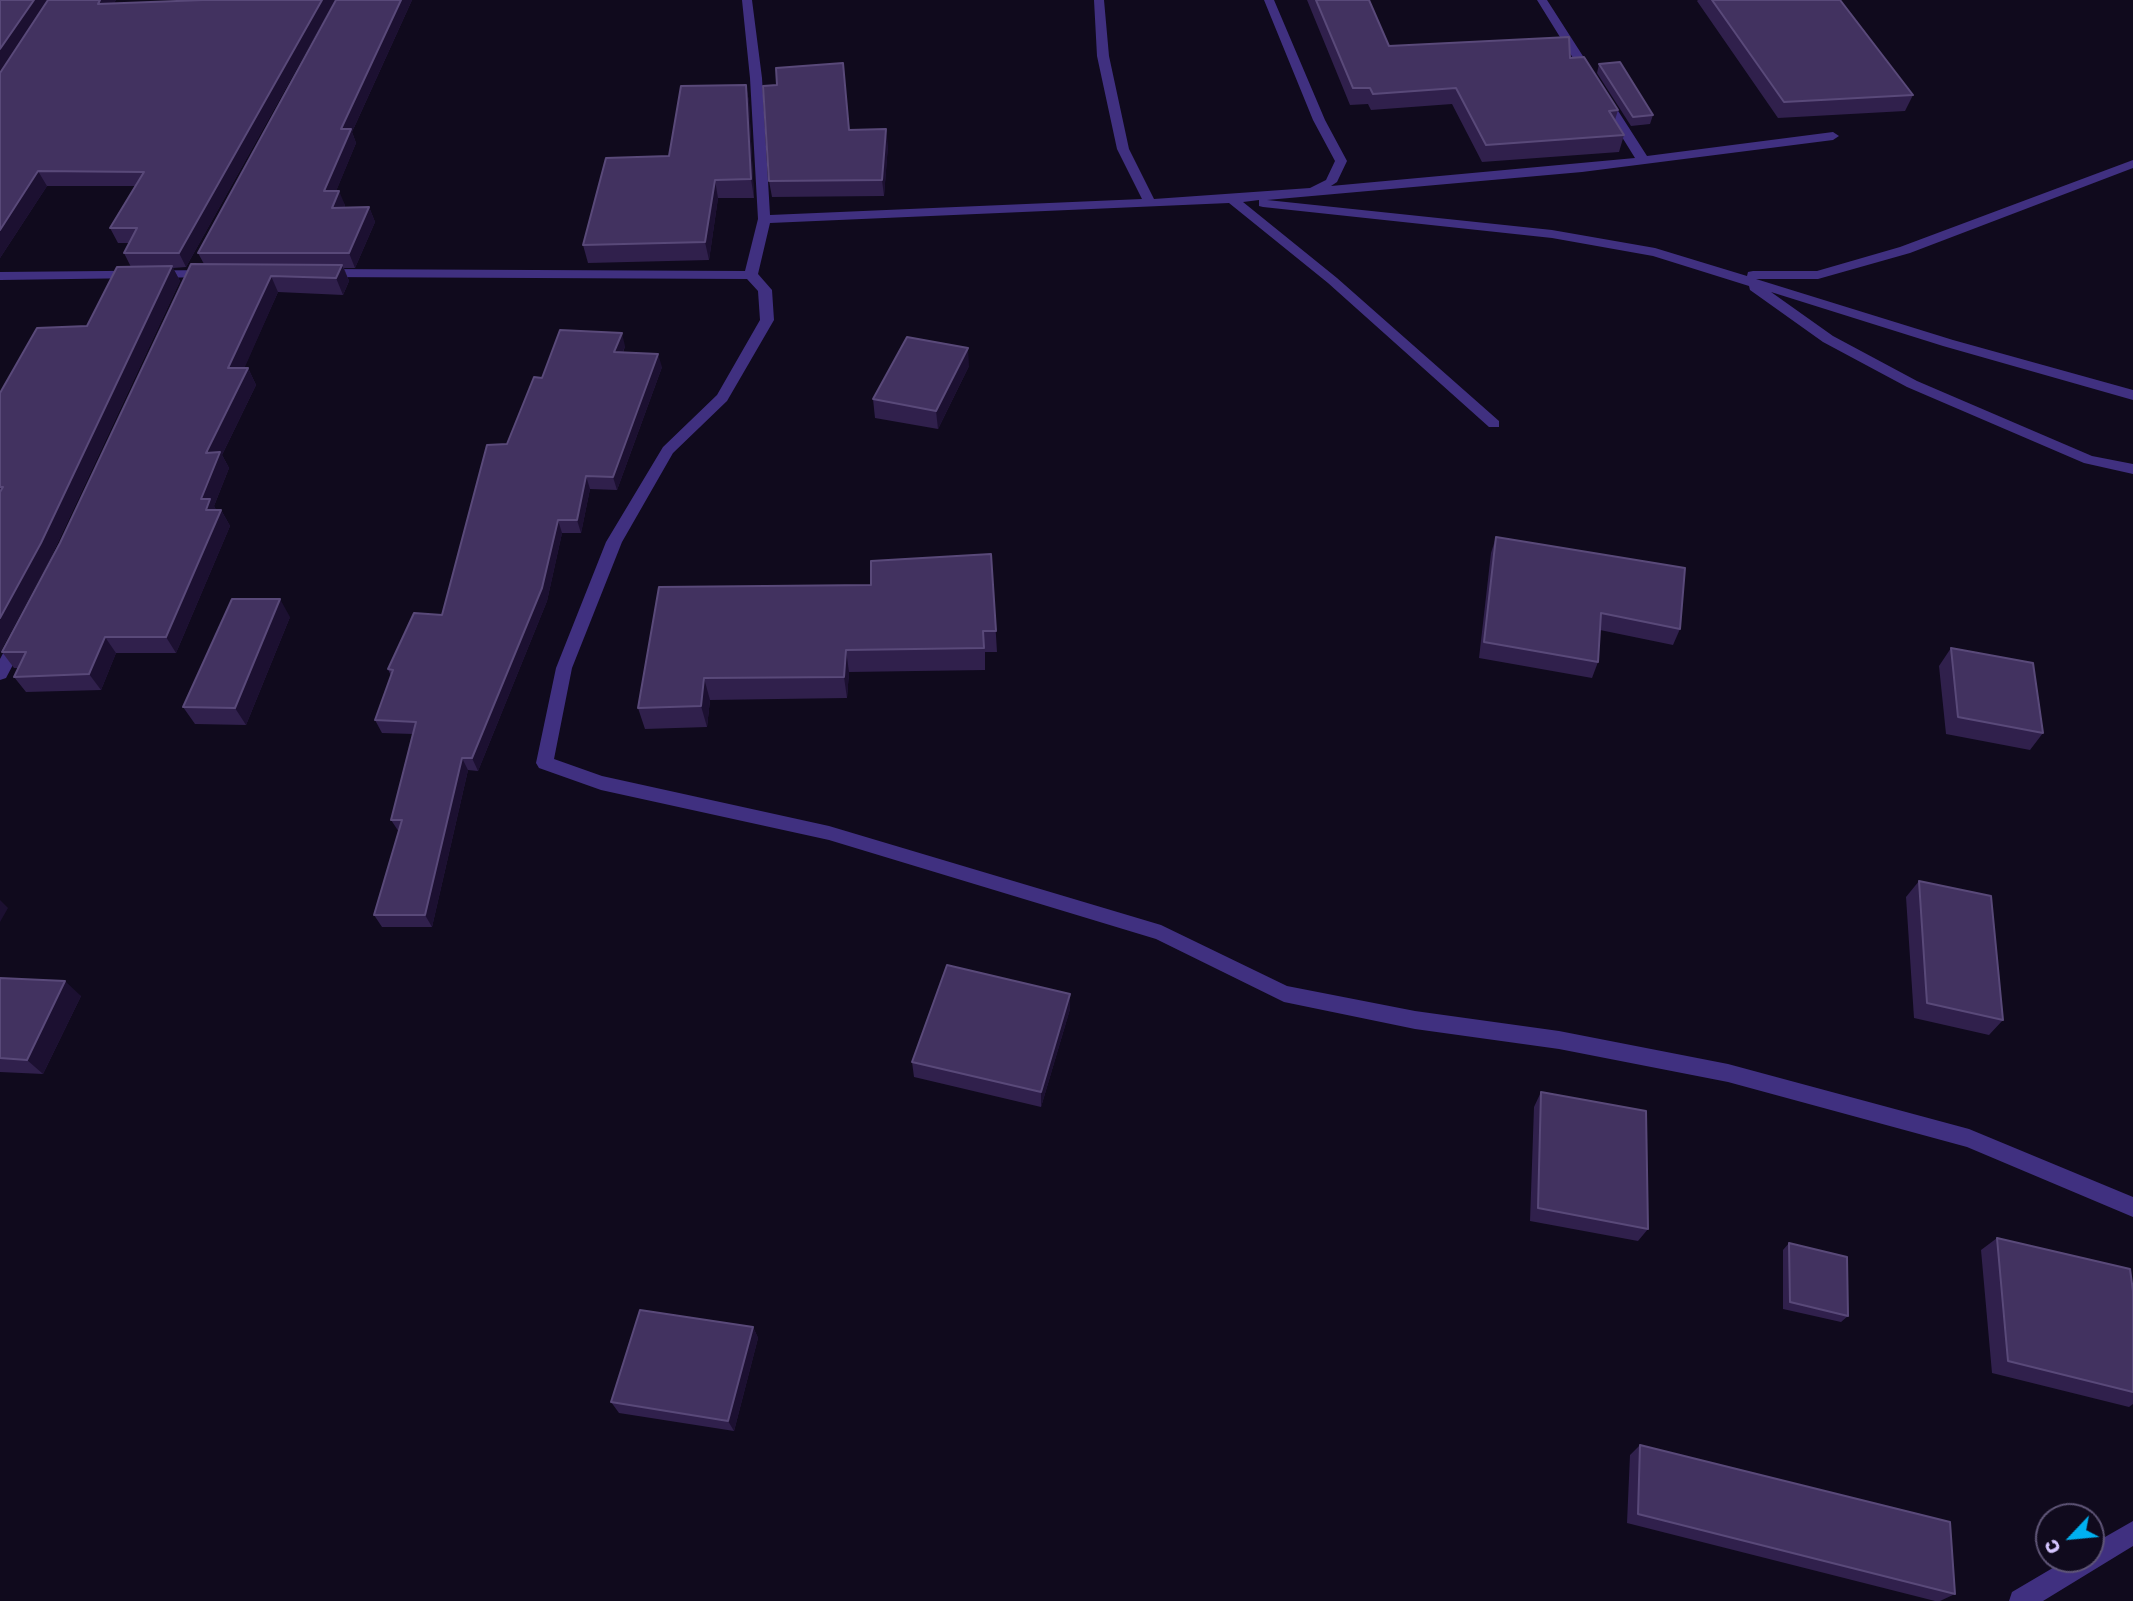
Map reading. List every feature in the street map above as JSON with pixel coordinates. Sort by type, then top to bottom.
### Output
[{"type":"street","points":[[747,0],[756,78],[764,219],[751,275]]},
{"type":"street","points":[[1099,0],[1102,56],[1123,149],[1150,203]]},
{"type":"street","points":[[1269,0],[1319,120],[1341,161],[1331,181],[1313,191]]},
{"type":"street","points":[[1542,0],[1643,160]]},
{"type":"street","points":[[764,219],[1232,200],[1643,160],[1833,136]]},
{"type":"street","points":[[1738,275],[1818,275],[1905,250],[2133,164]]},
{"type":"street","points":[[1232,200],[1552,234],[1655,252],[1738,275],[1948,343],[2133,395]]},
{"type":"street","points":[[1232,200],[1293,245],[1361,303],[1494,424]]},
{"type":"street","points":[[310,273],[751,275],[765,290],[766,320],[748,357],[722,398],[668,450],[614,542],[564,668],[545,763],[601,783],[829,833],[1161,933],[1284,994],[1415,1020],[1559,1040],[1728,1073],[1969,1138],[2133,1207]]},
{"type":"street","points":[[0,276],[219,274]]},
{"type":"street","points":[[1738,275],[1828,339],[1912,384],[2089,460],[2133,469]]},
{"type":"street","points":[[0,674],[25,628]]},
{"type":"street","points":[[2105,1550],[2133,1533]]},
{"type":"street","points":[[2021,1601],[2068,1573]]},
{"type":"building","points":[[0,0],[34,0],[0,49]]},
{"type":"building","points":[[48,0],[100,0],[98,4],[203,0],[322,0],[179,253],[124,253],[137,228],[110,228],[144,172],[38,171],[0,230],[0,73]]},
{"type":"building","points":[[336,0],[401,0],[341,129],[351,129],[324,191],[339,191],[332,208],[369,207],[349,253],[198,253]]},
{"type":"building","points":[[1316,0],[1369,0],[1389,46],[1569,37],[1570,58],[1584,57],[1618,110],[1609,111],[1624,135],[1486,145],[1456,88],[1373,94],[1370,88],[1353,88]]},
{"type":"building","points":[[1712,0],[1840,0],[1913,95],[1784,102]]},
{"type":"building","points":[[1620,62],[1653,115],[1633,117],[1599,64]]},
{"type":"building","points":[[843,63],[849,130],[886,129],[882,180],[769,181],[763,86],[777,85],[776,68]]},
{"type":"building","points":[[746,85],[751,179],[715,180],[705,242],[583,245],[606,158],[669,156],[681,86]]},
{"type":"building","points":[[191,264],[342,265],[336,278],[271,276],[228,368],[248,368],[206,453],[220,452],[201,499],[210,499],[206,510],[221,510],[166,637],[105,637],[89,674],[14,677],[26,652],[2,652],[60,543]]},
{"type":"building","points":[[172,266],[41,543],[0,618],[0,492],[3,487],[0,487],[0,393],[37,328],[87,326],[117,267]]},
{"type":"building","points":[[560,330],[622,333],[614,352],[658,354],[613,477],[586,476],[577,520],[558,520],[542,588],[472,758],[462,758],[425,915],[374,915],[402,820],[391,820],[416,722],[375,720],[393,670],[388,669],[414,613],[442,615],[487,445],[507,444],[534,377],[542,378]]},
{"type":"building","points":[[907,337],[968,348],[936,411],[873,399]]},
{"type":"building","points":[[1496,537],[1685,568],[1680,629],[1601,613],[1598,662],[1484,642]]},
{"type":"building","points":[[991,554],[996,631],[983,631],[984,648],[846,650],[844,677],[704,678],[701,706],[638,708],[659,587],[871,585],[871,561]]},
{"type":"building","points":[[232,599],[280,599],[235,708],[183,707]]},
{"type":"building","points":[[1951,648],[2033,663],[2043,733],[1958,717]]},
{"type":"building","points":[[1919,881],[1991,896],[2003,1020],[1927,1003]]},
{"type":"building","points":[[947,965],[1070,994],[1041,1092],[912,1062]]},
{"type":"building","points":[[0,978],[65,981],[27,1060],[0,1058]]},
{"type":"building","points":[[1541,1092],[1646,1111],[1648,1229],[1538,1208]]},
{"type":"building","points":[[1997,1238],[2130,1269],[2133,1291],[2133,1392],[2008,1361]]},
{"type":"building","points":[[1789,1243],[1847,1257],[1848,1316],[1790,1302]]},
{"type":"building","points":[[640,1310],[753,1327],[728,1421],[611,1402]]},
{"type":"building","points":[[1640,1445],[1950,1522],[1955,1594],[1638,1514]]}]
